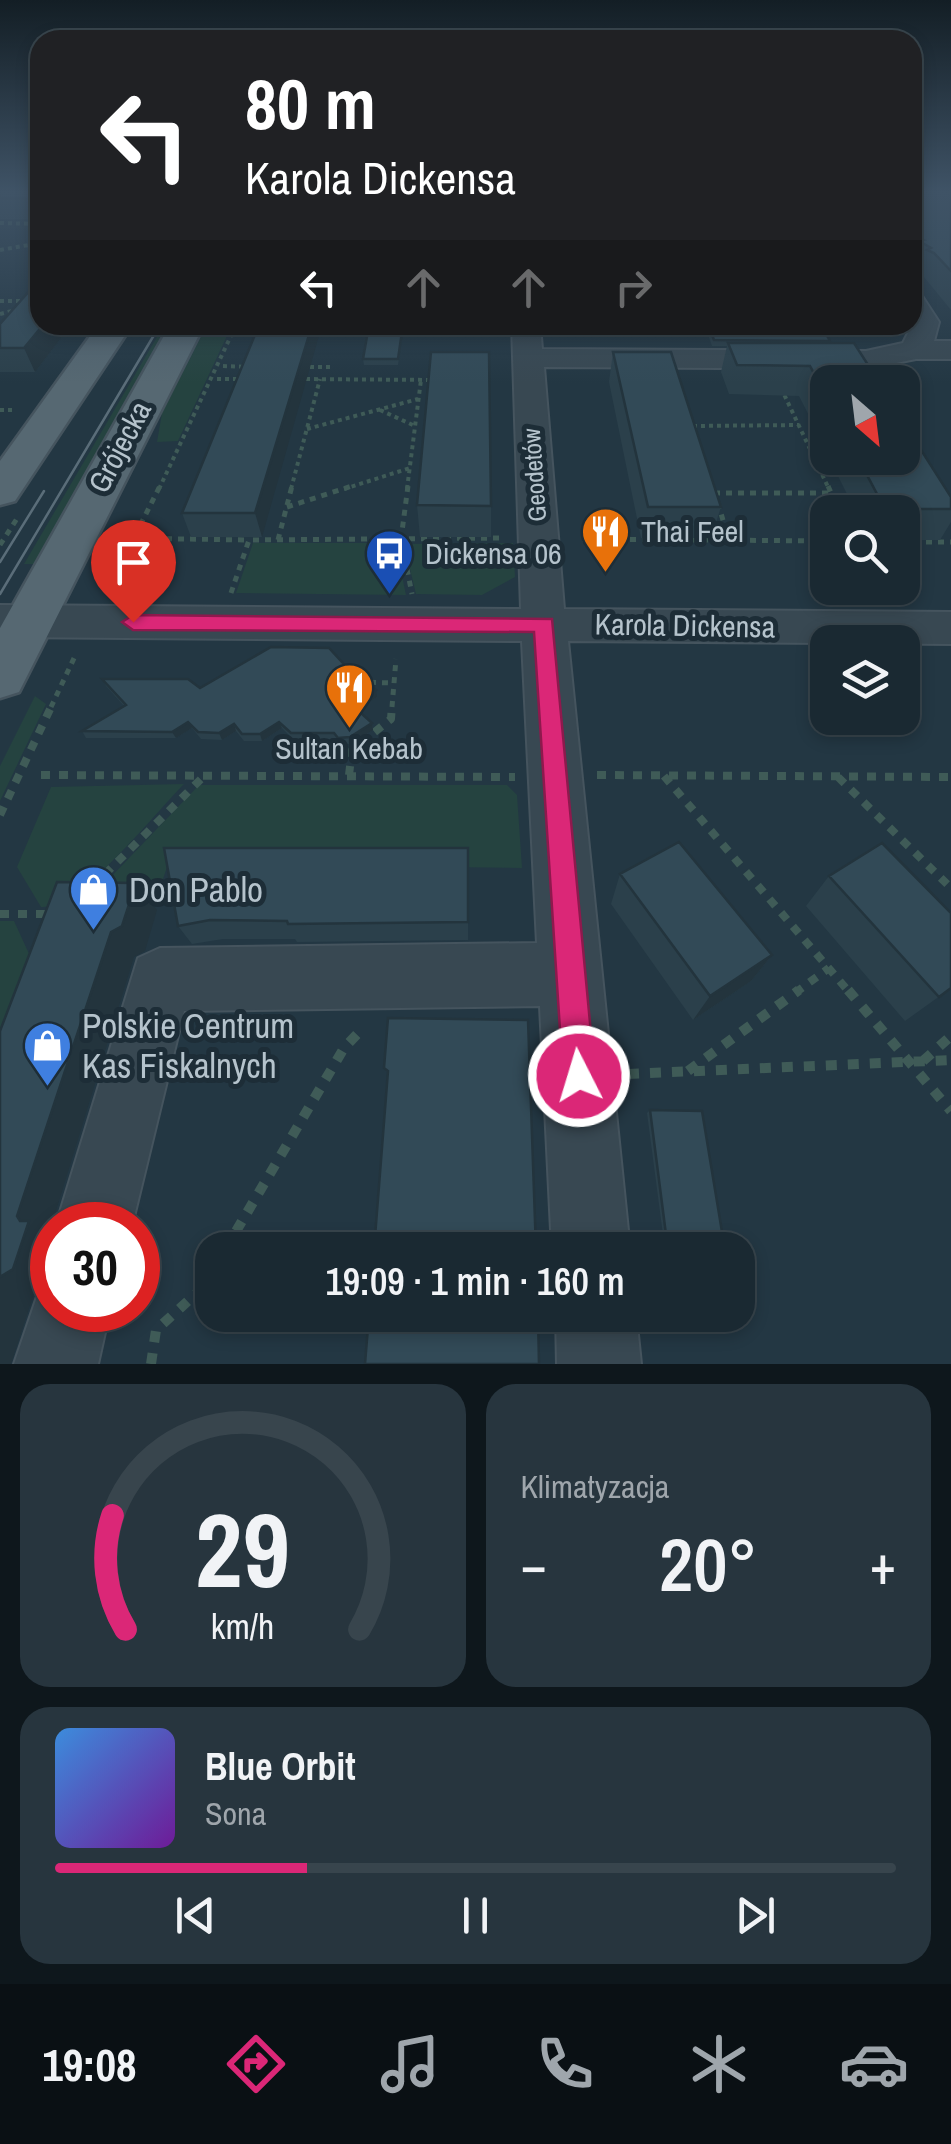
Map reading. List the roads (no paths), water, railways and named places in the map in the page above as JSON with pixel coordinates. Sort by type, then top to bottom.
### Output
[{"type":"main road","points":[[0,492],[108,335]]},
{"type":"main road","name":"Grójecka","points":[[0,677],[15,621],[181,335]]},
{"type":"street","points":[[916,350],[921,335]]},
{"type":"street","points":[[526,342],[672,359],[866,360],[916,350],[951,350]]},
{"type":"street","name":"Geodetów","points":[[526,342],[591,1232]]},
{"type":"street","name":"Karola Dickensa","points":[[15,621],[951,628]]},
{"type":"street","points":[[100,1202],[160,980],[570,974]]},
{"type":"street","points":[[56,1364],[64,1332]]},
{"type":"street","points":[[597,1332],[600,1364]]},
{"type":"tram line","points":[[0,594],[154,335]]},
{"type":"tram line","points":[[0,562],[44,491]]},
{"type":"place","name":"Thai Feel","points":[[606,574]]},
{"type":"place","name":"Dickensa 06","points":[[390,596]]},
{"type":"place","name":"Sultan Kebab","points":[[349,730]]},
{"type":"place","name":"Don Pablo","points":[[94,932]]},
{"type":"place","name":"Polskie Centrum Kas Fiskalnych","points":[[47,1088]]}]
